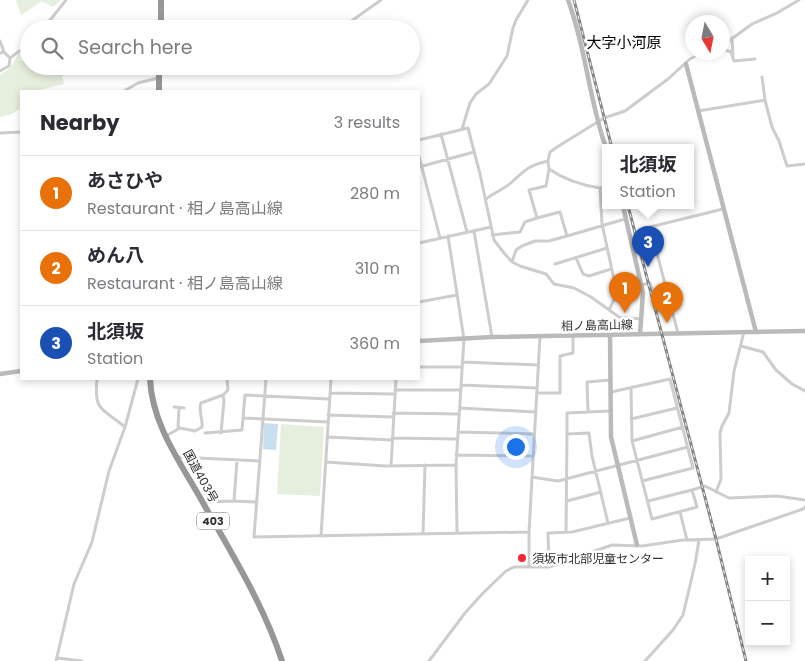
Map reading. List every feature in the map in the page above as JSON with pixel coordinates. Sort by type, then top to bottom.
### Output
[{"type":"highway","points":[[161,0],[161,20]]},
{"type":"highway","points":[[159,78],[159,90]]},
{"type":"highway","name":"国道403号","points":[[150,380],[154,407],[165,436],[250,585],[268,621],[282,661]]},
{"type":"street","points":[[50,20],[66,0]]},
{"type":"street","points":[[353,20],[381,0]]},
{"type":"street","points":[[462,129],[470,103],[476,94],[488,84],[507,56],[512,28],[528,0]]},
{"type":"street","points":[[568,0],[605,144]]},
{"type":"street","points":[[732,55],[734,53],[732,38],[752,24],[777,13],[799,0]]},
{"type":"street","points":[[0,41],[2,52],[10,58]]},
{"type":"street","points":[[0,71],[9,66],[10,58],[20,51]]},
{"type":"street","points":[[730,51],[734,61],[755,59]]},
{"type":"street","points":[[537,218],[529,190],[546,186],[550,152],[604,118],[625,111],[689,60]]},
{"type":"street","points":[[686,64],[756,332]]},
{"type":"street","points":[[762,77],[765,100],[772,127],[787,166],[805,164]]},
{"type":"street","points":[[126,90],[138,83],[159,78]]},
{"type":"street","points":[[698,111],[765,100]]},
{"type":"street","points":[[420,140],[468,128],[486,199],[492,236],[512,262],[546,274],[554,284],[574,288],[591,297],[619,317],[641,319]]},
{"type":"street","points":[[0,133],[20,132]]},
{"type":"street","points":[[441,134],[467,232]]},
{"type":"street","points":[[440,238],[420,167],[474,152]]},
{"type":"street","points":[[486,199],[514,181],[519,174],[537,163],[548,161]]},
{"type":"street","points":[[549,169],[564,179],[580,185],[600,188],[602,226],[617,293],[608,310]]},
{"type":"street","points":[[624,209],[643,293],[640,334]]},
{"type":"street","points":[[678,333],[650,227],[723,209]]},
{"type":"street","points":[[492,236],[520,232],[525,222],[560,212],[567,236]]},
{"type":"street","points":[[512,262],[516,250],[535,241],[548,241],[626,220]]},
{"type":"street","points":[[420,243],[491,227]]},
{"type":"street","points":[[474,231],[492,337]]},
{"type":"street","points":[[448,236],[464,339],[456,455],[457,532]]},
{"type":"street","points":[[555,264],[606,248]]},
{"type":"street","points":[[576,258],[583,274],[589,276],[612,269]]},
{"type":"street","points":[[641,285],[650,283],[655,297]]},
{"type":"street","points":[[420,302],[457,295]]},
{"type":"street","name":"相ノ島高山線","points":[[420,341],[492,337],[805,331]]},
{"type":"street","points":[[716,492],[721,479],[720,433],[730,413],[734,371],[744,332]]},
{"type":"street","points":[[610,335],[611,438],[638,545]]},
{"type":"street","points":[[529,567],[529,532],[540,336]]},
{"type":"street","points":[[537,393],[560,393],[560,356],[574,353],[573,336]]},
{"type":"street","points":[[741,346],[763,352],[776,370],[792,384],[805,391]]},
{"type":"street","points":[[463,362],[538,365]]},
{"type":"street","points":[[420,367],[462,367]]},
{"type":"street","points":[[0,374],[20,371]]},
{"type":"street","points":[[611,392],[670,379],[693,468],[642,481]]},
{"type":"street","points":[[97,380],[96,397],[98,406],[124,427]]},
{"type":"street","points":[[82,661],[57,660],[74,584],[92,542],[109,471],[138,380]]},
{"type":"street","points":[[165,436],[178,428],[199,430],[202,427],[199,406],[201,403],[223,395],[228,390],[227,380]]},
{"type":"street","points":[[266,380],[254,536],[529,532]]},
{"type":"street","points":[[321,536],[331,380]]},
{"type":"street","points":[[391,466],[396,380]]},
{"type":"street","points":[[588,412],[587,382],[610,380]]},
{"type":"street","points":[[461,386],[537,388]]},
{"type":"street","points":[[631,388],[632,441],[652,519],[697,507],[692,490]]},
{"type":"street","points":[[330,393],[461,390]]},
{"type":"street","points":[[221,433],[223,395]]},
{"type":"street","points":[[205,433],[242,430],[245,395],[329,398]]},
{"type":"street","points":[[174,407],[184,408]]},
{"type":"street","points":[[178,428],[179,408]]},
{"type":"street","points":[[460,408],[536,412]]},
{"type":"street","points":[[631,419],[677,408]]},
{"type":"street","points":[[566,532],[568,413],[610,411]]},
{"type":"street","points":[[328,415],[459,414]]},
{"type":"street","points":[[243,418],[328,422]]},
{"type":"street","points":[[632,441],[683,427]]},
{"type":"street","points":[[458,432],[534,434]]},
{"type":"street","points":[[567,434],[589,433],[608,523]]},
{"type":"street","points":[[327,437],[458,439]]},
{"type":"street","points":[[532,477],[558,481],[688,448]]},
{"type":"street","points":[[456,455],[533,456]]},
{"type":"street","points":[[177,457],[259,461]]},
{"type":"street","points":[[234,501],[237,460]]},
{"type":"street","points":[[326,462],[391,466],[456,465]]},
{"type":"street","points":[[423,534],[425,465]]},
{"type":"street","points":[[648,501],[705,486],[729,498],[777,496],[805,500]]},
{"type":"street","points":[[567,501],[601,492]]},
{"type":"street","points":[[203,502],[256,502]]},
{"type":"street","points":[[429,661],[465,612],[483,593],[514,567],[549,567],[612,545],[638,545],[723,537],[803,510],[805,507]]},
{"type":"street","points":[[680,512],[687,540]]},
{"type":"street","points":[[549,567],[548,533],[572,532],[630,518]]},
{"type":"street","points":[[645,661],[662,643],[682,615],[695,564],[698,540]]},
{"type":"green space","points":[[16,0],[61,0],[53,7],[42,1],[21,15]]},
{"type":"green space","points":[[19,53],[20,75],[62,75],[64,84],[39,90],[20,90],[20,109],[12,114],[0,117],[0,75],[10,68]]},
{"type":"green space","points":[[281,424],[324,427],[320,496],[277,494]]},
{"type":"water","points":[[264,423],[278,424],[276,450],[263,449]]},
{"type":"railway","points":[[574,0],[611,144]]},
{"type":"railway","points":[[629,209],[716,539],[746,661]]},
{"type":"place","name":"北須坂","points":[[648,267]]},
{"type":"place","name":"あさひや","points":[[625,313]]},
{"type":"place","name":"めん八","points":[[667,323]]},
{"type":"place","name":"須坂市北部児童センター","points":[[522,558]]},
{"type":"district","name":"大字小河原","points":[[624,42]]}]
